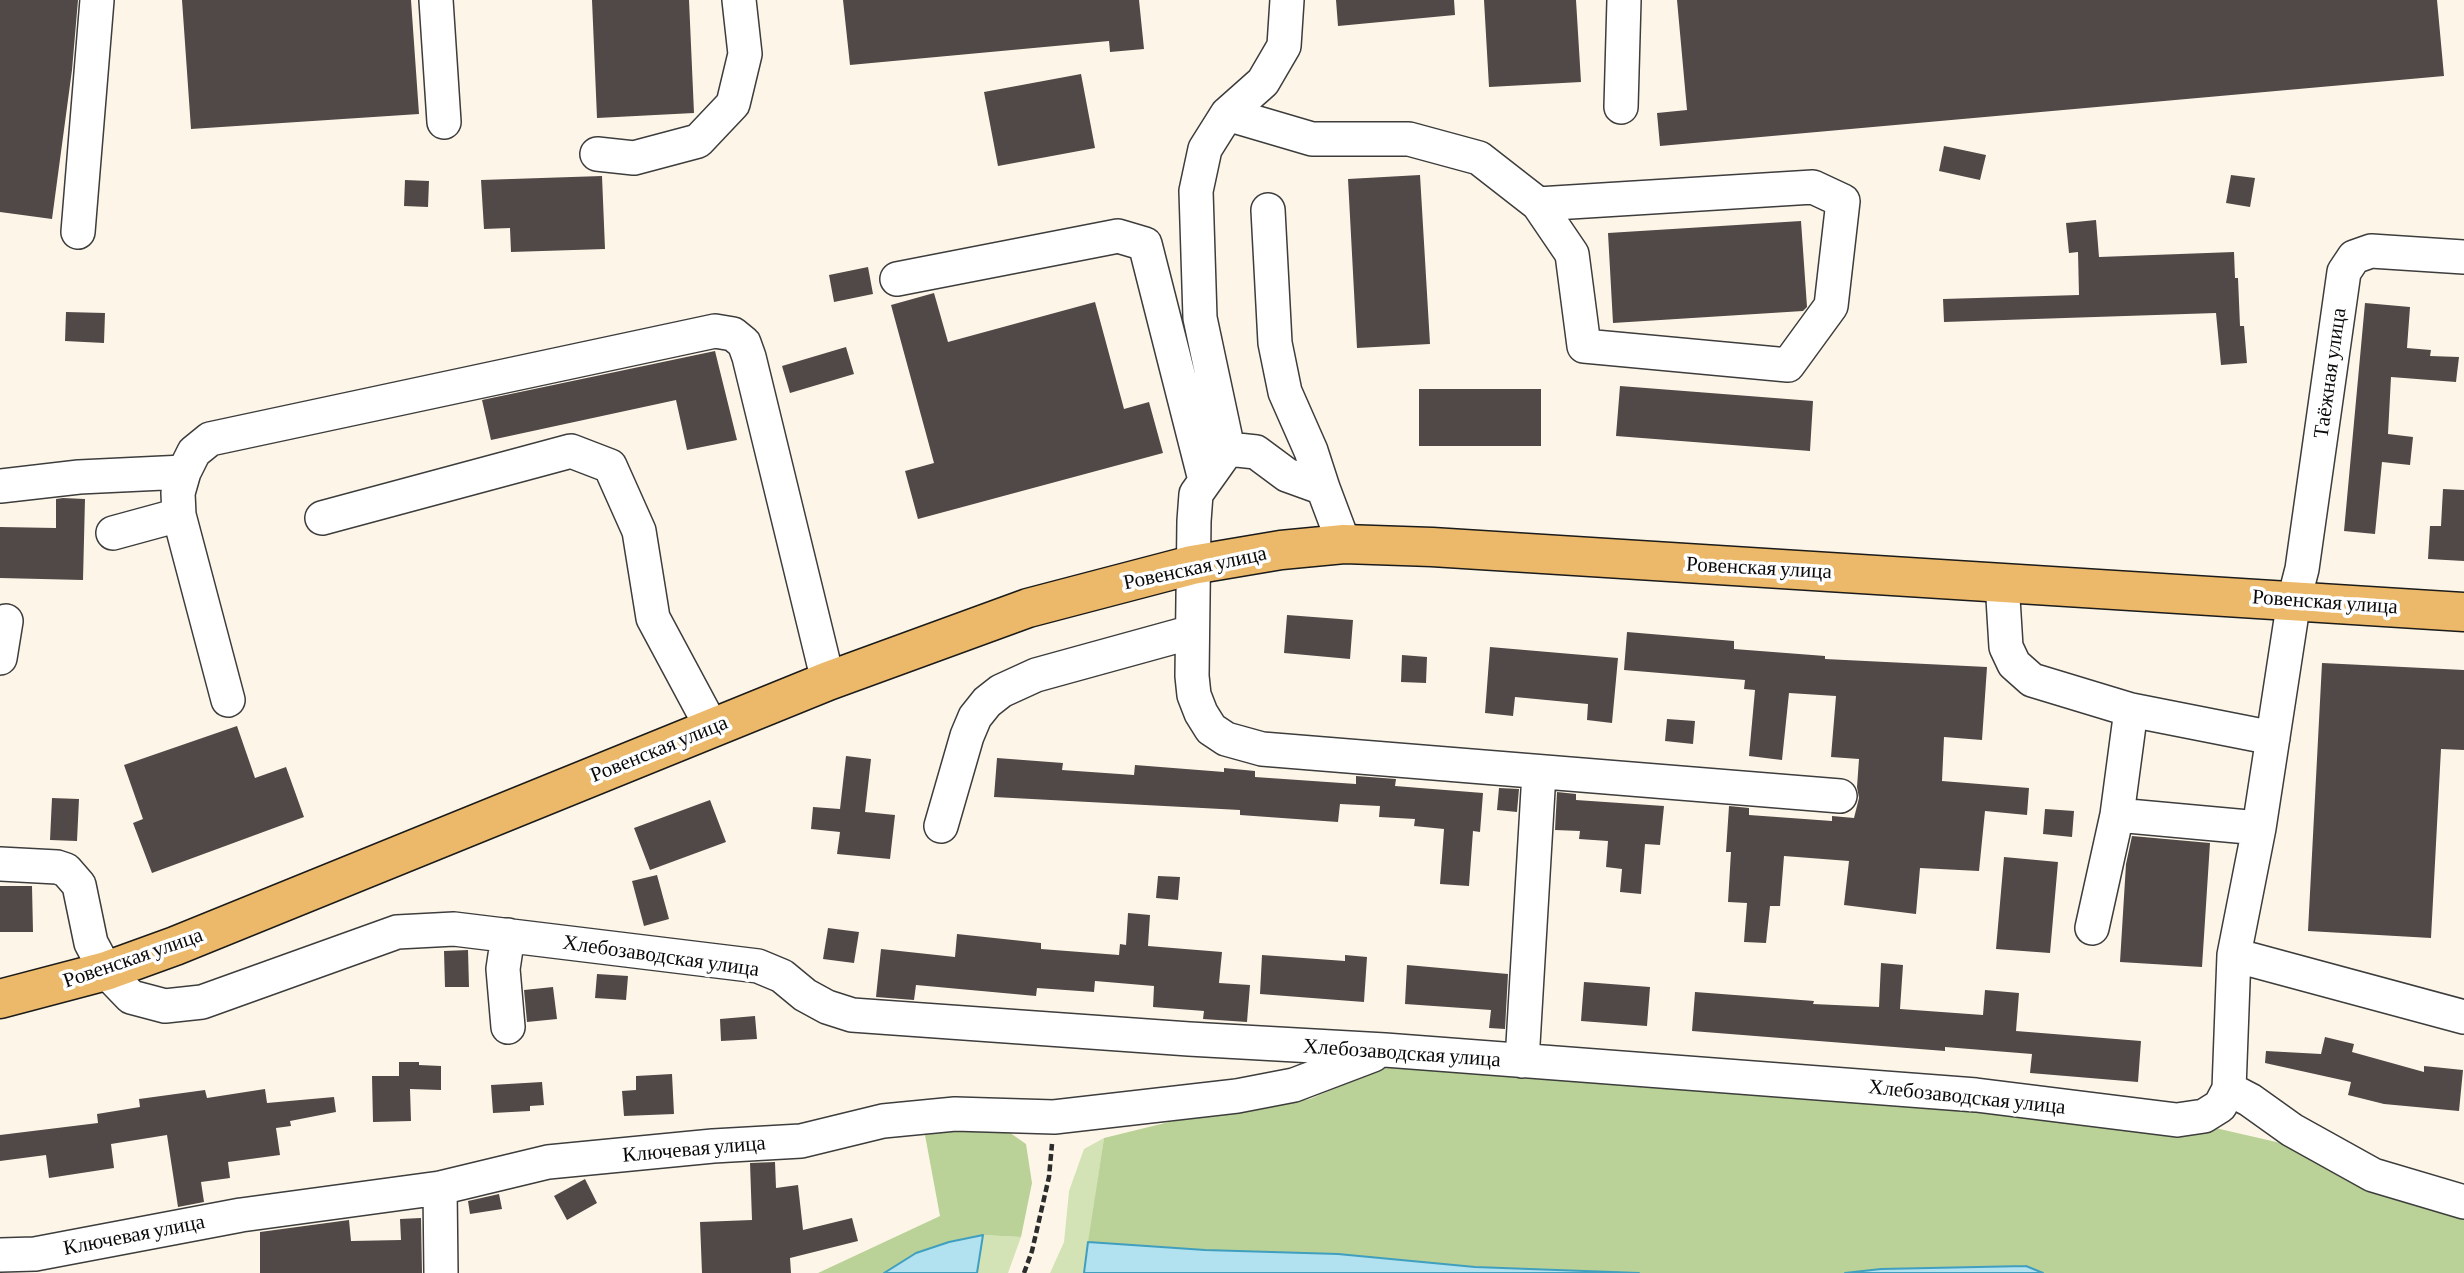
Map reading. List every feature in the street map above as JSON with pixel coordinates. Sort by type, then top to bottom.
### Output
[{"type":"main road","name":"Ровенская улица","points":[[0,999],[106,971],[175,946],[828,681],[1028,608],[1192,565],[1281,550],[1344,544],[1432,547],[2464,612]]},
{"type":"street","points":[[78,232],[97,0]]},
{"type":"street","points":[[436,0],[444,122]]},
{"type":"street","points":[[597,154],[634,158],[698,141],[733,104],[745,54],[739,0]]},
{"type":"street","points":[[1287,0],[1284,46],[1264,82],[1227,114],[1205,149],[1196,191],[1200,318],[1228,449],[1196,494],[1192,565],[1195,695],[1201,713],[1211,729],[1226,739],[1262,749],[1840,796]]},
{"type":"street","points":[[1621,107],[1623,0]]},
{"type":"street","points":[[1227,114],[1312,139],[1409,139],[1479,158],[1538,204],[1572,254],[1584,346],[1788,365],[1831,306],[1843,201],[1813,187],[1538,204]]},
{"type":"street","points":[[1268,210],[1275,343],[1285,391],[1311,451],[1344,544]]},
{"type":"street","points":[[897,279],[1118,236],[1144,244],[1205,480]]},
{"type":"street","name":"Таёжная улица","points":[[2294,600],[2302,569],[2344,272],[2354,257],[2371,251],[2464,257]]},
{"type":"street","points":[[228,700],[178,515],[178,493],[184,472],[194,452],[210,439],[715,331],[733,334],[744,343],[750,357],[828,681]]},
{"type":"street","points":[[1228,449],[1256,452],[1287,475],[1323,488]]},
{"type":"street","points":[[322,518],[571,451],[610,466],[639,531],[653,618],[712,728]]},
{"type":"street","points":[[0,486],[79,477],[184,472]]},
{"type":"street","points":[[113,533],[178,515]]},
{"type":"street","points":[[2002,582],[2006,647],[2014,664],[2032,680],[2131,710],[2273,738]]},
{"type":"street","points":[[2294,600],[2259,828],[2234,955],[2229,1089],[2250,1100],[2292,1130],[2373,1175],[2464,1202]]},
{"type":"street","points":[[0,658],[6,621]]},
{"type":"street","points":[[941,826],[975,717],[987,702],[1001,691],[1036,675],[1192,632]]},
{"type":"street","points":[[2092,928],[2117,815],[2131,710]]},
{"type":"street","points":[[1522,1061],[1539,773]]},
{"type":"street","points":[[2117,815],[2259,828]]},
{"type":"street","name":"Хлебозаводская улица","points":[[0,864],[57,867],[66,870],[79,885],[91,943],[106,971],[131,997],[165,1006],[202,1002],[397,932],[454,929],[758,966],[782,976],[805,995],[827,1007],[852,1015],[1385,1050],[1976,1095],[2177,1120],[2204,1116],[2220,1106],[2229,1089]]},
{"type":"street","points":[[508,936],[503,969],[508,1027]]},
{"type":"street","points":[[2234,955],[2464,1017]]},
{"type":"street","name":"Ключевая улица","points":[[0,1255],[35,1254],[241,1215],[440,1188],[548,1162],[713,1146],[801,1141],[883,1121],[955,1114],[1054,1117],[1237,1096],[1294,1085],[1385,1050]]},
{"type":"street","points":[[440,1188],[441,1273]]},
{"type":"path","points":[[1024,1273],[1032,1251],[1049,1177],[1054,1117]]},
{"type":"green space","points":[[1384,1067],[1968,1105],[2211,1127],[2285,1144],[2464,1217],[2464,1273],[2043,1273],[2026,1266],[1881,1269],[1845,1273],[1639,1273],[1475,1267],[1338,1254],[1205,1250],[1088,1242],[1104,1138],[1169,1122],[1310,1099]]},
{"type":"green space","points":[[978,1128],[1006,1130],[1026,1144],[1032,1183],[1021,1237],[983,1235],[949,1242],[916,1253],[884,1273],[818,1273],[940,1216],[925,1135]]},
{"type":"green space","points":[[1104,1138],[1084,1273],[1050,1273],[1064,1242],[1069,1191],[1084,1149]]},
{"type":"green space","points":[[983,1235],[1021,1237],[1008,1273],[977,1273]]},
{"type":"water","points":[[983,1235],[977,1273],[884,1273],[916,1253]]},
{"type":"water","points":[[1088,1242],[1205,1250],[1338,1254],[1475,1267],[1639,1273],[1084,1273]]},
{"type":"water","points":[[2026,1266],[2043,1273],[1845,1273],[1881,1269]]},
{"type":"building","points":[[0,0],[78,0],[72,70],[52,219],[0,212]]},
{"type":"building","points":[[182,0],[411,0],[419,114],[191,129]]},
{"type":"building","points":[[592,0],[689,0],[694,113],[597,118]]},
{"type":"building","points":[[843,0],[1139,0],[1144,49],[1110,52],[1109,41],[850,65]]},
{"type":"building","points":[[1336,0],[1454,0],[1455,15],[1338,26]]},
{"type":"building","points":[[1484,0],[1576,0],[1581,82],[1489,87]]},
{"type":"building","points":[[1677,0],[2437,0],[2444,76],[1660,146],[1657,113],[1687,110]]},
{"type":"building","points":[[1081,74],[1095,148],[998,166],[984,92]]},
{"type":"building","points":[[1944,146],[1986,155],[1980,180],[1939,171]]},
{"type":"building","points":[[1420,175],[1430,344],[1357,348],[1348,179]]},
{"type":"building","points":[[2231,175],[2255,178],[2250,207],[2226,203]]},
{"type":"building","points":[[602,176],[605,249],[511,252],[510,228],[484,229],[481,180]]},
{"type":"building","points":[[405,180],[429,181],[428,207],[404,206]]},
{"type":"building","points":[[2096,220],[2099,257],[2234,252],[2240,326],[2244,326],[2247,363],[2221,365],[2216,313],[1944,322],[1943,299],[2079,295],[2078,252],[2069,253],[2066,223]]},
{"type":"building","points":[[1801,221],[1807,307],[1803,311],[1613,323],[1608,233]]},
{"type":"building","points":[[868,267],[873,294],[834,302],[829,275]]},
{"type":"building","points":[[934,293],[948,342],[1095,302],[1124,409],[1149,402],[1163,453],[918,519],[905,471],[934,463],[891,305]]},
{"type":"building","points":[[2365,303],[2410,307],[2407,348],[2431,350],[2430,356],[2459,357],[2456,382],[2391,377],[2388,434],[2413,437],[2410,465],[2382,462],[2375,534],[2344,531]]},
{"type":"building","points":[[66,312],[105,313],[104,343],[65,341]]},
{"type":"building","points":[[846,347],[854,374],[790,393],[782,366]]},
{"type":"building","points":[[715,351],[737,440],[687,450],[676,400],[491,440],[482,400]]},
{"type":"building","points":[[1620,386],[1813,401],[1810,451],[1616,436]]},
{"type":"building","points":[[1419,389],[1541,389],[1541,446],[1419,446]]},
{"type":"building","points":[[2443,489],[2464,490],[2464,561],[2428,559],[2430,526],[2441,526]]},
{"type":"building","points":[[56,499],[85,499],[83,580],[0,578],[0,527],[56,528]]},
{"type":"building","points":[[1287,615],[1353,620],[1350,659],[1284,653]]},
{"type":"building","points":[[1627,632],[1734,641],[1734,649],[1825,656],[1825,659],[1987,667],[1982,740],[1944,737],[1942,781],[2029,788],[2027,815],[1985,811],[1979,871],[1920,868],[1916,914],[1844,905],[1849,861],[1784,856],[1780,906],[1770,906],[1766,943],[1744,942],[1747,903],[1728,902],[1731,852],[1726,852],[1729,806],[1749,808],[1749,815],[1832,821],[1832,816],[1854,818],[1859,798],[1859,759],[1831,757],[1836,696],[1789,693],[1782,760],[1749,756],[1755,690],[1744,689],[1745,680],[1624,670]]},
{"type":"building","points":[[1490,647],[1618,658],[1612,723],[1587,720],[1588,704],[1515,697],[1513,716],[1485,713]]},
{"type":"building","points":[[1402,655],[1427,657],[1426,683],[1401,682]]},
{"type":"building","points":[[2322,663],[2464,670],[2464,750],[2441,749],[2431,938],[2308,931]]},
{"type":"building","points":[[1667,719],[1695,721],[1693,744],[1665,741]]},
{"type":"building","points":[[237,726],[255,778],[286,767],[304,817],[152,873],[133,823],[143,819],[124,765]]},
{"type":"building","points":[[846,756],[871,759],[865,812],[895,815],[890,859],[837,854],[840,832],[811,829],[813,807],[840,809]]},
{"type":"building","points":[[997,758],[1063,763],[1062,770],[1134,775],[1135,765],[1224,772],[1224,768],[1255,771],[1255,777],[1356,784],[1356,776],[1396,779],[1395,786],[1483,793],[1480,832],[1473,831],[1469,886],[1440,884],[1444,829],[1414,826],[1415,819],[1379,817],[1380,806],[1340,804],[1338,822],[1240,815],[1240,810],[994,797]]},
{"type":"building","points":[[1499,788],[1519,789],[1517,812],[1497,810]]},
{"type":"building","points":[[1557,792],[1576,794],[1576,800],[1664,806],[1660,845],[1645,844],[1641,894],[1620,892],[1622,869],[1606,867],[1608,841],[1579,839],[1580,831],[1555,830]]},
{"type":"building","points":[[52,798],[79,799],[77,841],[50,840]]},
{"type":"building","points":[[710,800],[726,842],[650,870],[634,828]]},
{"type":"building","points":[[2045,809],[2074,811],[2072,837],[2043,834]]},
{"type":"building","points":[[2132,836],[2210,843],[2202,967],[2120,962],[2126,864]]},
{"type":"building","points":[[2004,857],[2058,862],[2050,953],[1996,949]]},
{"type":"building","points":[[657,875],[669,919],[644,926],[632,881]]},
{"type":"building","points":[[1158,876],[1180,877],[1178,900],[1156,898]]},
{"type":"building","points":[[0,886],[32,886],[33,932],[0,932]]},
{"type":"building","points":[[1128,913],[1150,915],[1148,946],[1222,952],[1219,983],[1250,985],[1247,1022],[1203,1019],[1204,1011],[1153,1007],[1154,986],[1095,981],[1094,992],[1037,988],[1036,996],[916,985],[914,1000],[876,997],[881,949],[955,957],[957,934],[1041,943],[1041,949],[1119,955],[1120,944],[1126,945]]},
{"type":"building","points":[[828,928],[859,932],[854,963],[823,959]]},
{"type":"building","points":[[468,950],[469,987],[445,987],[444,951]]},
{"type":"building","points":[[1262,955],[1345,961],[1345,955],[1367,957],[1364,1002],[1260,994]]},
{"type":"building","points":[[1881,963],[1903,965],[1900,1009],[1983,1015],[1985,990],[2019,993],[2016,1031],[2141,1041],[2138,1082],[2030,1073],[2032,1054],[1945,1047],[1945,1051],[1692,1031],[1695,992],[1814,1001],[1813,1004],[1879,1007]]},
{"type":"building","points":[[1407,965],[1508,974],[1505,1029],[1489,1028],[1491,1010],[1405,1004]]},
{"type":"building","points":[[597,974],[628,976],[626,1000],[595,998]]},
{"type":"building","points":[[1584,982],[1650,987],[1647,1026],[1581,1021]]},
{"type":"building","points":[[553,987],[557,1019],[527,1022],[524,990]]},
{"type":"building","points":[[755,1016],[757,1039],[721,1041],[720,1019]]},
{"type":"building","points":[[2325,1037],[2354,1044],[2352,1052],[2424,1072],[2424,1066],[2463,1070],[2459,1111],[2384,1104],[2348,1095],[2351,1082],[2265,1063],[2266,1051],[2321,1054]]},
{"type":"building","points":[[399,1062],[441,1066],[441,1090],[410,1089],[411,1121],[373,1122],[372,1076],[399,1076]]},
{"type":"building","points":[[672,1074],[674,1114],[624,1116],[622,1091],[636,1090],[636,1076]]},
{"type":"building","points":[[542,1082],[544,1105],[530,1106],[530,1111],[493,1113],[491,1085]]},
{"type":"building","points":[[265,1089],[267,1103],[334,1097],[336,1112],[290,1121],[291,1126],[276,1128],[280,1155],[228,1162],[230,1178],[201,1182],[204,1202],[178,1207],[167,1135],[111,1144],[114,1168],[49,1178],[46,1155],[0,1161],[0,1135],[98,1123],[97,1114],[140,1107],[139,1099],[205,1090],[207,1098]]},
{"type":"building","points":[[775,1162],[776,1188],[798,1185],[803,1230],[852,1218],[858,1241],[790,1258],[791,1273],[702,1273],[700,1222],[752,1220],[750,1163]]},
{"type":"building","points":[[585,1179],[597,1203],[567,1220],[554,1196]]},
{"type":"building","points":[[499,1194],[502,1209],[470,1214],[468,1201]]},
{"type":"building","points":[[421,1218],[422,1273],[260,1273],[260,1232],[349,1220],[351,1241],[401,1240],[400,1219]]}]
